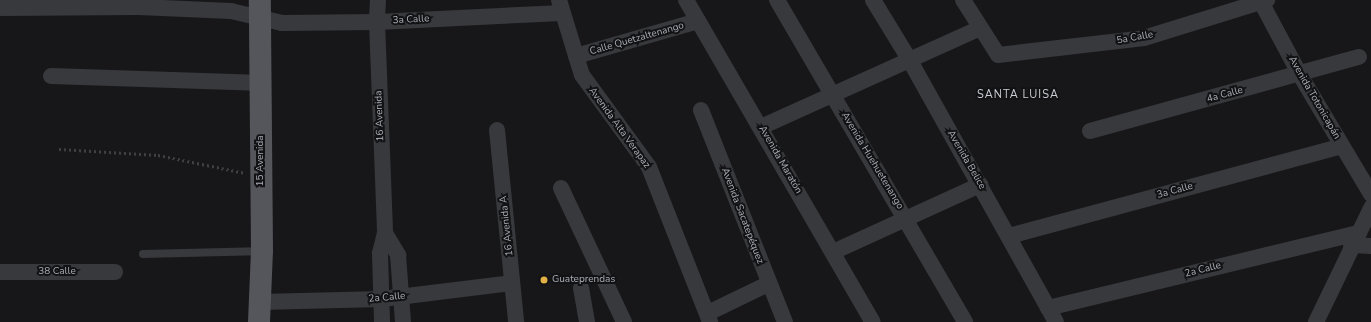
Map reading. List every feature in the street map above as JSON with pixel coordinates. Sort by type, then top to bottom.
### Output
[{"type":"main road","name":"15 Avenida","points":[[260,9],[262,251],[260,312]]},
{"type":"street","name":"16 Avenida","points":[[378,0],[377,22],[385,233],[380,253],[382,322]]},
{"type":"street","name":"Avenida Maratón","points":[[686,0],[761,127],[872,322]]},
{"type":"street","name":"Avenida Huehuetenango","points":[[777,0],[906,218],[965,322]]},
{"type":"street","name":"Avenida Belice","points":[[873,0],[909,59],[1056,322]]},
{"type":"street","points":[[761,127],[980,28],[964,0]]},
{"type":"street","name":"5a Calle","points":[[980,28],[998,55],[1144,38],[1262,0]]},
{"type":"street","name":"Avenida Totonicapán","points":[[1262,0],[1300,75],[1371,194]]},
{"type":"street","name":"3a Calle","points":[[0,8],[139,4],[231,5],[260,9],[282,23],[377,22],[560,6]]},
{"type":"street","name":"Avenida Alta Verapaz","points":[[560,6],[582,75],[649,167],[709,318]]},
{"type":"street","name":"Calle Quetzaltenango","points":[[576,56],[698,21]]},
{"type":"street","name":"4a Calle","points":[[1090,132],[1300,75],[1359,57]]},
{"type":"street","points":[[51,76],[261,83]]},
{"type":"street","name":"Avenida Sacatepéquez","points":[[701,110],[768,284],[785,322]]},
{"type":"street","name":"16 Avenida A","points":[[497,130],[516,322]]},
{"type":"street","name":"3a Calle","points":[[1009,236],[1342,146]]},
{"type":"street","points":[[833,252],[980,185]]},
{"type":"street","points":[[561,188],[624,322]]},
{"type":"street","points":[[1315,322],[1371,208]]},
{"type":"street","name":"16 Avenida","points":[[385,233],[398,256],[402,322]]},
{"type":"street","name":"2a Calle","points":[[1048,308],[1355,239],[1371,246]]},
{"type":"street","name":"38 Calle","points":[[0,272],[115,272]]},
{"type":"street","name":"2a Calle","points":[[260,312],[401,297],[512,283]]},
{"type":"street","points":[[709,318],[768,284]]},
{"type":"street","points":[[581,288],[587,322]]},
{"type":"lane","points":[[142,254],[262,251]]},
{"type":"path","points":[[59,149],[158,155],[261,176]]},
{"type":"place","name":"Guateprendas","points":[[544,280]]},
{"type":"district","name":"SANTA LUISA","points":[[1018,95]]}]
